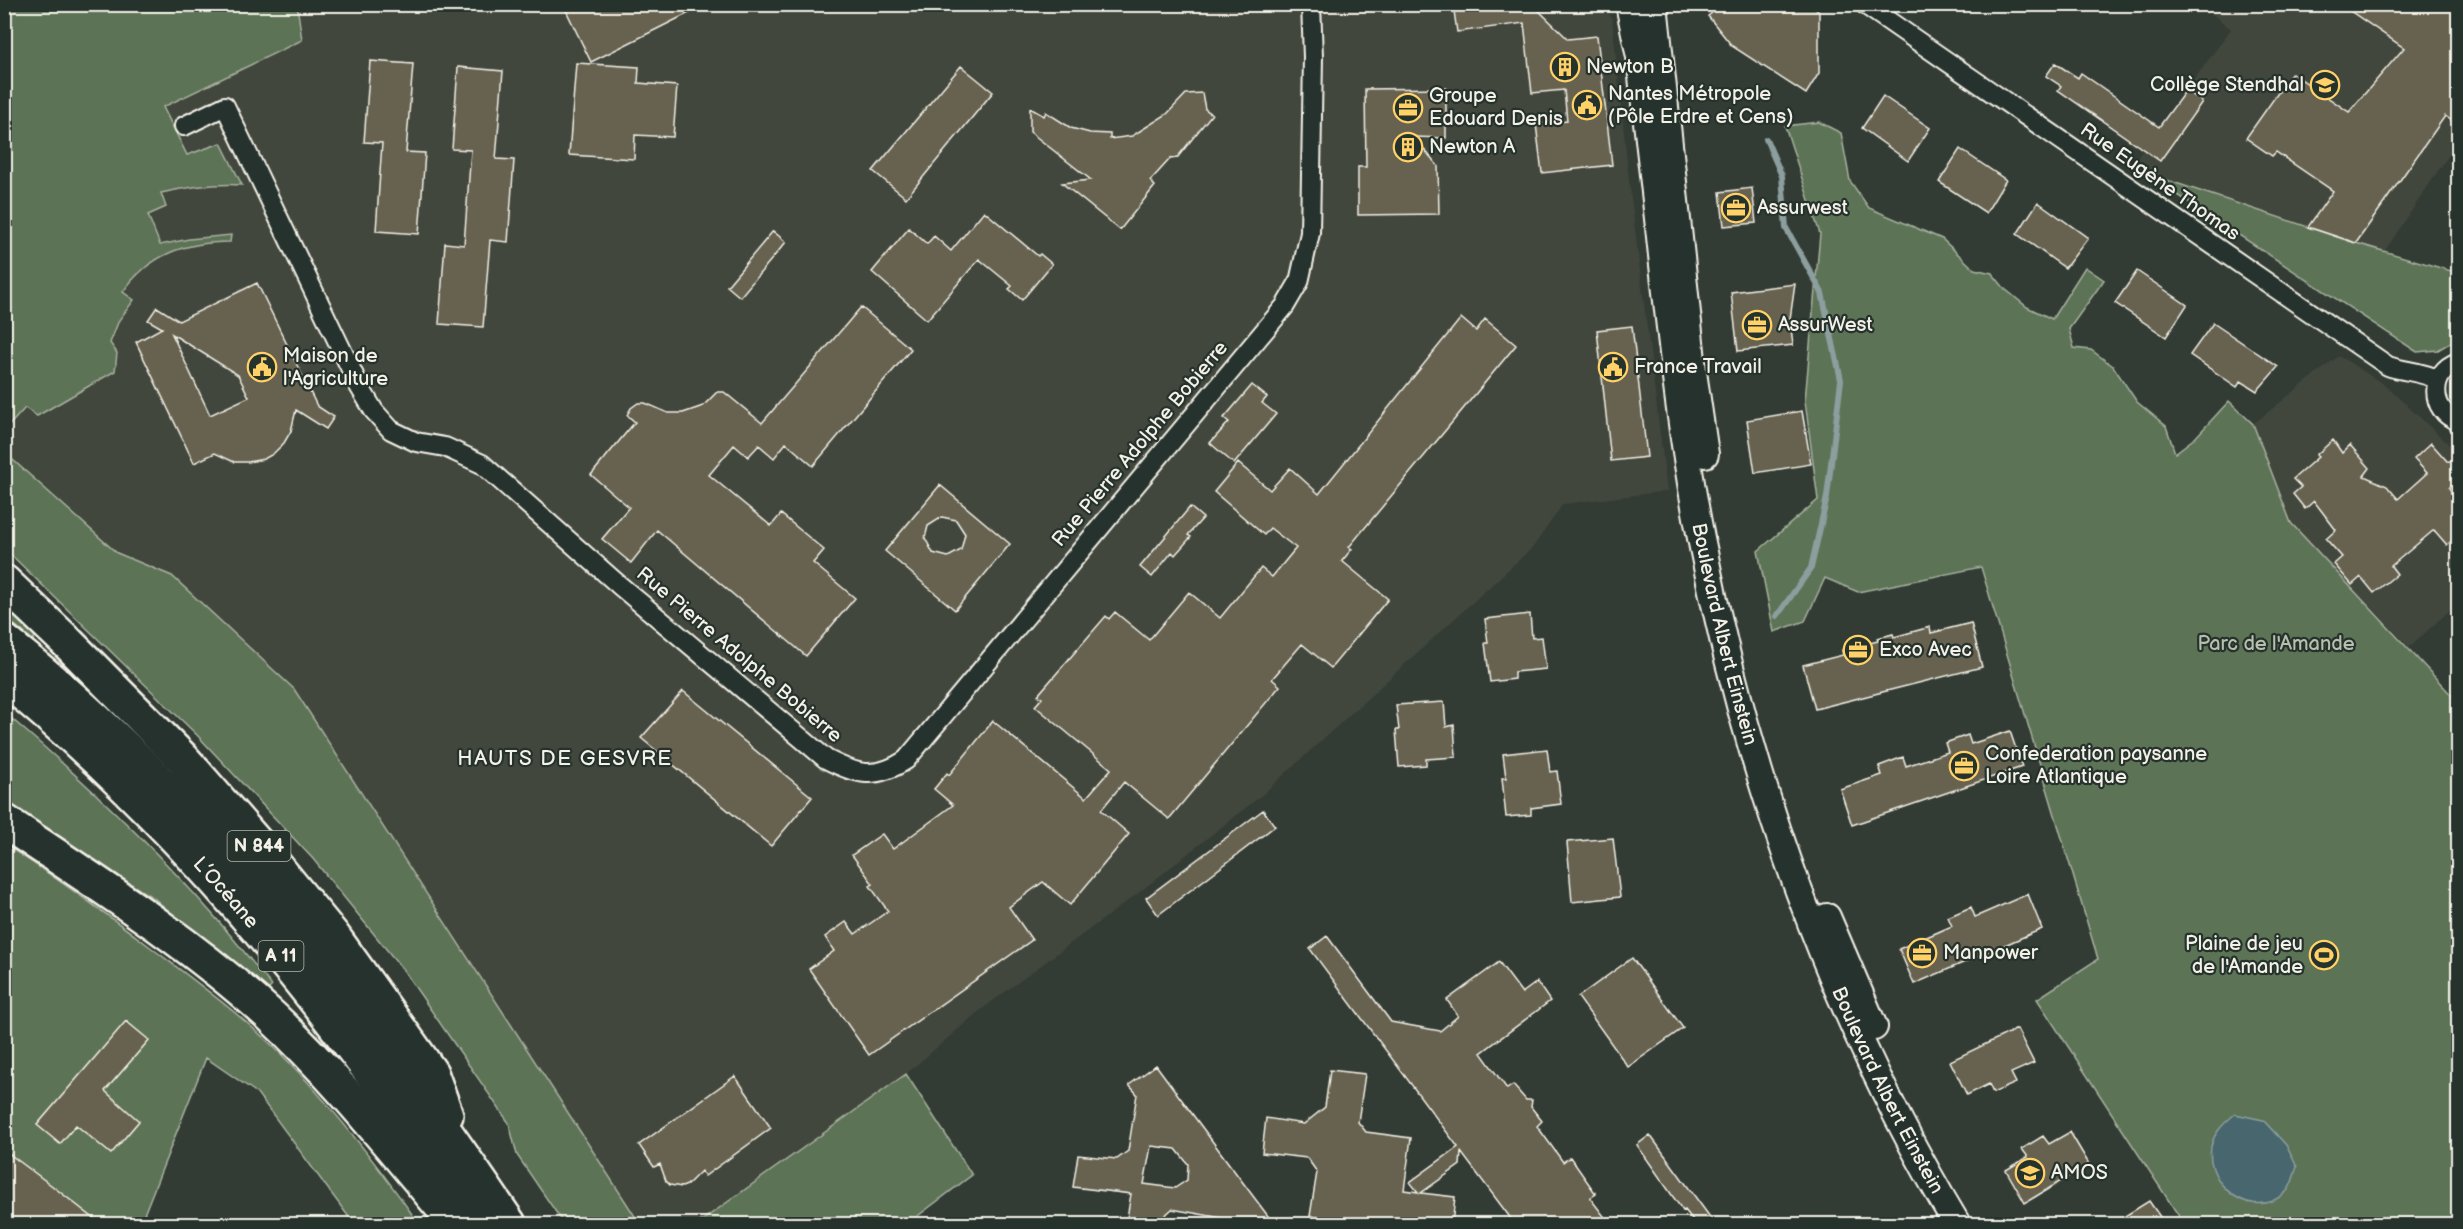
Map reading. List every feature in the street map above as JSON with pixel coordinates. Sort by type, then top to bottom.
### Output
[{"type":"highway","name":"N 844","points":[[4,582],[66,640],[183,759],[333,936],[431,1073],[459,1151]]},
{"type":"highway","name":"L’Océane","points":[[4,641],[110,732],[156,778],[264,896],[343,993],[459,1151]]},
{"type":"highway","name":"L’Océane","points":[[4,678],[51,717],[150,810],[257,927],[334,1024],[477,1224]]},
{"type":"highway","points":[[4,822],[177,937],[272,1017],[352,1099],[457,1224]]},
{"type":"highway","name":"A 11","points":[[459,1151],[508,1224]]},
{"type":"main road","name":"Boulevard Albert Einstein","points":[[1629,4],[1640,57],[1677,391],[1701,537],[1726,653],[1762,784],[1823,952],[1866,1053],[1921,1164],[1957,1224]]},
{"type":"main road","name":"Boulevard Albert Einstein","points":[[1654,4],[1694,379],[1716,535],[1742,650],[1775,769],[1825,912],[1876,1033],[1931,1148],[1976,1224]]},
{"type":"street","name":"Rue Pierre Adolphe Bobierre","points":[[184,126],[225,106],[359,386],[374,411],[391,430],[416,442],[445,447],[482,464],[619,585],[826,759],[847,770],[869,774],[890,770],[906,760],[1285,306],[1294,290],[1306,257],[1310,232],[1313,57],[1311,4]]},
{"type":"street","name":"Rue Eugène Thomas","points":[[1864,4],[2388,366],[2403,372],[2431,376],[2438,380]]},
{"type":"street","points":[[2458,362],[2444,370],[2436,389],[2438,404],[2445,414],[2458,421]]},
{"type":"shaded area","points":[[1602,4],[1612,19],[1629,181],[1667,491],[1563,504],[1533,547],[1263,794],[1137,894],[978,1012],[906,1074],[697,1224],[640,1224],[294,689],[172,576],[117,553],[5,452],[4,430],[25,408],[127,116],[219,79],[302,40],[297,5]]},
{"type":"shaded area","name":"Collège Stendhal","points":[[2201,5],[2458,5],[2458,141],[2384,252],[2143,172],[2132,165],[2231,29]]},
{"type":"shaded area","points":[[2339,356],[2385,385],[2458,453],[2458,603],[2409,647],[2291,522],[2253,424]]},
{"type":"green space","points":[[5,4],[297,5],[302,40],[163,107],[187,155],[221,143],[242,185],[201,186],[161,193],[166,207],[148,215],[160,245],[189,239],[231,235],[230,242],[198,244],[184,248],[157,259],[144,268],[123,292],[134,300],[119,320],[110,343],[117,353],[115,371],[37,416],[25,408],[5,430]]},
{"type":"green space","name":"Parc de l'Amande","points":[[1819,122],[1841,133],[1850,181],[1869,208],[1942,239],[1974,269],[1992,273],[2005,289],[2027,307],[2052,319],[2085,267],[2104,280],[2069,329],[2074,348],[2091,350],[2113,366],[2137,402],[2166,426],[2175,453],[2196,437],[2229,401],[2253,424],[2291,523],[2458,702],[2458,1224],[2184,1224],[2037,999],[2098,959],[1981,567],[1858,592],[1825,578],[1805,621],[1774,632],[1758,551],[1818,500],[1805,401],[1820,234],[1785,126]]},
{"type":"green space","points":[[2143,172],[2356,243],[2458,273],[2458,338],[2438,350],[2417,352]]},
{"type":"green space","points":[[4,452],[117,553],[172,576],[294,689],[640,1224],[564,1224],[517,1155],[509,1123],[404,971],[313,859],[197,735],[5,549]]},
{"type":"green space","points":[[5,606],[36,635],[33,640],[5,617]]},
{"type":"green space","points":[[4,712],[113,810],[190,889],[272,986],[264,994],[154,898],[46,833],[5,805]]},
{"type":"green space","points":[[4,844],[135,935],[261,1035],[333,1111],[419,1224],[354,1224],[257,1093],[206,1058],[143,1217],[152,1224],[5,1224]]},
{"type":"green space","points":[[906,1074],[972,1175],[907,1224],[697,1224]]},
{"type":"water","points":[[2235,1114],[2263,1120],[2286,1145],[2297,1167],[2288,1190],[2270,1202],[2255,1203],[2240,1199],[2226,1190],[2211,1162],[2211,1146],[2218,1131]]},
{"type":"building","points":[[563,4],[581,4],[584,10],[596,4],[707,4],[591,62]]},
{"type":"building","name":"Newton B","points":[[1453,4],[1532,4],[1568,39],[1597,36],[1612,165],[1542,173],[1536,124],[1567,121],[1564,90],[1532,93],[1524,23],[1457,32]]},
{"type":"building","points":[[1723,4],[1809,4],[1819,12],[1819,73],[1806,94],[1732,46],[1708,16]]},
{"type":"building","points":[[2340,4],[2458,4],[2458,125],[2445,116],[2356,243],[2308,227],[2333,191],[2276,152],[2272,156],[2246,138],[2292,73],[2349,112],[2404,48]]},
{"type":"building","points":[[370,61],[413,64],[406,152],[425,153],[419,234],[376,231],[382,143],[364,142]]},
{"type":"building","points":[[576,63],[639,67],[638,83],[677,86],[673,137],[635,135],[634,159],[569,155]]},
{"type":"building","points":[[2055,63],[2078,78],[2081,73],[2159,127],[2186,90],[2202,102],[2160,161],[2058,90],[2061,86],[2046,76]]},
{"type":"building","points":[[961,66],[993,92],[906,198],[873,171]]},
{"type":"building","points":[[458,67],[503,71],[496,159],[514,160],[508,242],[490,240],[483,327],[439,324],[445,243],[464,245],[471,150],[452,149]]},
{"type":"building","name":"Newton A","points":[[1446,88],[1446,138],[1414,137],[1438,166],[1439,214],[1358,215],[1358,167],[1366,167],[1365,89]]},
{"type":"building","points":[[1202,93],[1205,109],[1212,114],[1177,158],[1170,159],[1150,181],[1155,186],[1120,230],[1062,183],[1091,180],[1030,132],[1030,108],[1044,116],[1046,112],[1071,128],[1090,133],[1110,134],[1110,139],[1132,136],[1167,114],[1186,94]]},
{"type":"building","points":[[1883,96],[1930,128],[1908,161],[1862,128]]},
{"type":"building","points":[[1960,149],[2006,180],[1986,213],[1939,182]]},
{"type":"building","points":[[1752,188],[1756,223],[1724,226],[1720,192]]},
{"type":"building","points":[[2038,202],[2088,238],[2065,268],[2017,234]]},
{"type":"building","points":[[984,211],[1038,256],[1040,254],[1052,264],[1022,300],[1009,289],[1012,286],[979,259],[927,320],[872,272],[909,228],[927,244],[934,236],[951,251]]},
{"type":"building","points":[[773,231],[786,242],[740,297],[727,286]]},
{"type":"building","points":[[2137,271],[2187,305],[2166,337],[2115,303]]},
{"type":"building","name":"Maison de l'Agriculture","points":[[257,283],[317,406],[334,417],[326,429],[296,410],[291,431],[284,443],[264,459],[234,462],[215,453],[194,463],[136,342],[162,328],[148,320],[157,307],[179,321]],"holes":[[[172,334],[238,375],[249,397],[210,415]]]},
{"type":"building","points":[[1795,284],[1790,319],[1793,345],[1738,351],[1731,292]]},
{"type":"building","points":[[861,307],[911,349],[813,466],[786,443],[774,458],[759,445],[748,457],[734,445],[709,475],[771,526],[781,514],[824,550],[813,563],[855,598],[806,656],[657,530],[631,563],[602,539],[629,507],[591,475],[635,422],[627,415],[638,403],[645,403],[668,413],[683,413],[703,406],[717,392],[724,392],[762,423]]},
{"type":"building","points":[[1461,318],[1476,331],[1485,319],[1516,345],[1349,547],[1352,549],[1342,561],[1388,599],[1331,668],[1302,644],[1272,679],[1280,686],[1169,819],[1124,782],[1101,810],[1129,834],[1070,905],[1043,882],[1009,907],[1032,940],[869,1055],[809,969],[834,951],[825,937],[846,922],[855,934],[888,911],[870,886],[873,884],[852,855],[882,834],[893,849],[953,805],[934,789],[947,773],[949,775],[993,721],[1086,798],[1111,769],[1035,706],[1042,698],[1038,695],[1106,616],[1109,619],[1115,612],[1149,640],[1189,592],[1220,618],[1261,568],[1272,577],[1296,548],[1270,528],[1264,535],[1214,492],[1238,463],[1270,490],[1290,468],[1319,494]]},
{"type":"building","points":[[2213,323],[2278,367],[2257,391],[2241,381],[2237,387],[2190,355]]},
{"type":"building","points":[[1632,326],[1647,457],[1611,461],[1597,330]]},
{"type":"building","points":[[1252,385],[1267,397],[1262,403],[1276,414],[1234,464],[1210,443],[1229,422],[1224,418]]},
{"type":"building","points":[[1802,411],[1811,464],[1755,473],[1747,420]]},
{"type":"building","points":[[2333,440],[2342,453],[2350,445],[2370,468],[2364,476],[2387,486],[2398,499],[2427,473],[2414,459],[2431,443],[2447,461],[2458,462],[2458,478],[2449,488],[2458,500],[2458,535],[2447,545],[2434,530],[2391,566],[2397,574],[2374,593],[2361,577],[2352,585],[2334,564],[2342,557],[2326,539],[2336,530],[2314,501],[2305,509],[2293,494],[2301,487],[2293,479]]},
{"type":"building","points":[[940,485],[1010,544],[955,610],[885,551]],"holes":[[[942,517],[956,520],[965,534],[961,550],[948,557],[933,553],[925,538],[928,526]]]},
{"type":"building","points":[[1190,507],[1203,518],[1188,535],[1191,537],[1175,555],[1172,552],[1152,577],[1140,567]]},
{"type":"building","points":[[1530,614],[1532,638],[1542,637],[1546,669],[1514,672],[1514,679],[1490,682],[1485,643],[1488,643],[1485,619]]},
{"type":"building","points":[[1971,623],[1982,667],[1815,709],[1803,665],[1843,655],[1842,650],[1878,641],[1877,638],[1893,634],[1894,637],[1930,627],[1931,633]]},
{"type":"building","points":[[683,691],[812,797],[771,846],[641,738]]},
{"type":"building","points":[[1444,702],[1446,727],[1454,725],[1456,757],[1426,759],[1426,765],[1399,767],[1396,705]]},
{"type":"building","points":[[2010,731],[2022,767],[1852,825],[1840,789],[1882,775],[1879,766],[1903,757],[1906,766],[1948,752],[1945,743],[1968,735],[1971,744]]},
{"type":"building","points":[[1547,749],[1550,772],[1557,771],[1561,804],[1531,808],[1531,815],[1506,817],[1502,778],[1506,778],[1503,754]]},
{"type":"building","points":[[1263,810],[1275,826],[1158,915],[1146,898]]},
{"type":"building","points":[[1613,838],[1620,897],[1572,902],[1567,842]]},
{"type":"building","points":[[2028,894],[2042,929],[1914,984],[1899,949],[1952,926],[1948,917],[1971,907],[1975,917]]},
{"type":"building","points":[[1327,936],[1391,1022],[1440,1031],[1458,1016],[1447,1000],[1499,962],[1522,993],[1537,982],[1550,1001],[1481,1053],[1507,1089],[1513,1085],[1526,1100],[1532,1100],[1531,1107],[1542,1121],[1537,1126],[1563,1162],[1570,1157],[1596,1194],[1590,1198],[1610,1224],[1515,1224],[1461,1152],[1460,1165],[1421,1193],[1455,1197],[1452,1224],[1423,1224],[1422,1222],[1405,1221],[1400,1224],[1332,1224],[1328,1219],[1310,1216],[1317,1172],[1307,1158],[1262,1153],[1266,1118],[1304,1124],[1325,1107],[1330,1070],[1365,1074],[1358,1122],[1366,1132],[1411,1138],[1404,1190],[1418,1192],[1410,1182],[1458,1147],[1310,949]]},
{"type":"building","points":[[1632,958],[1683,1028],[1628,1067],[1578,997]]},
{"type":"building","points":[[126,1021],[149,1040],[105,1091],[139,1121],[111,1154],[76,1125],[60,1144],[37,1125]]},
{"type":"building","points":[[2017,1029],[2034,1063],[2011,1073],[2016,1083],[1993,1093],[1989,1084],[1967,1095],[1950,1061]]},
{"type":"building","points":[[1156,1065],[1274,1224],[1231,1224],[1227,1219],[1172,1209],[1161,1219],[1160,1224],[1126,1224],[1131,1194],[1073,1187],[1078,1155],[1117,1159],[1128,1151],[1137,1094],[1129,1085]],"holes":[[[1151,1146],[1176,1149],[1188,1164],[1187,1180],[1175,1188],[1144,1184]]]},
{"type":"building","points":[[735,1076],[771,1128],[705,1176],[701,1171],[687,1185],[682,1187],[670,1185],[666,1181],[660,1164],[654,1167],[639,1145]]},
{"type":"building","points":[[2070,1132],[2089,1164],[2025,1203],[2006,1170],[2028,1157],[2022,1149],[2043,1136],[2049,1144]]},
{"type":"building","points":[[1650,1135],[1715,1224],[1696,1224],[1685,1210],[1683,1211],[1637,1145]]},
{"type":"building","points":[[4,1150],[51,1185],[101,1224],[4,1224]]},
{"type":"building","points":[[2149,1201],[2165,1224],[2112,1224]]},
{"type":"waterway","points":[[1766,139],[1782,176],[1786,228],[1822,293],[1841,380],[1827,497],[1811,568],[1777,616]]},
{"type":"place","name":"Newton B","points":[[1565,67]]},
{"type":"place","name":"Collège Stendhal","points":[[2325,85]]},
{"type":"place","name":"Nantes Métropole (Pôle Erdre et Cens)","points":[[1587,105]]},
{"type":"place","name":"Groupe Edouard Denis","points":[[1408,108]]},
{"type":"place","name":"Newton A","points":[[1408,147]]},
{"type":"place","name":"Assurwest","points":[[1736,208]]},
{"type":"place","name":"AssurWest","points":[[1757,325]]},
{"type":"place","name":"Maison de l'Agriculture","points":[[262,367]]},
{"type":"place","name":"France Travail","points":[[1613,367]]},
{"type":"place","name":"Exco Avec","points":[[1858,650]]},
{"type":"place","name":"Confederation paysanne Loire Atlantique","points":[[1964,766]]},
{"type":"place","name":"Manpower","points":[[1922,953]]},
{"type":"place","name":"Plaine de jeu de l'Amande","points":[[2324,955]]},
{"type":"place","name":"AMOS","points":[[2030,1173]]},
{"type":"district","name":"HAUTS DE GESVRE","points":[[565,758]]}]
